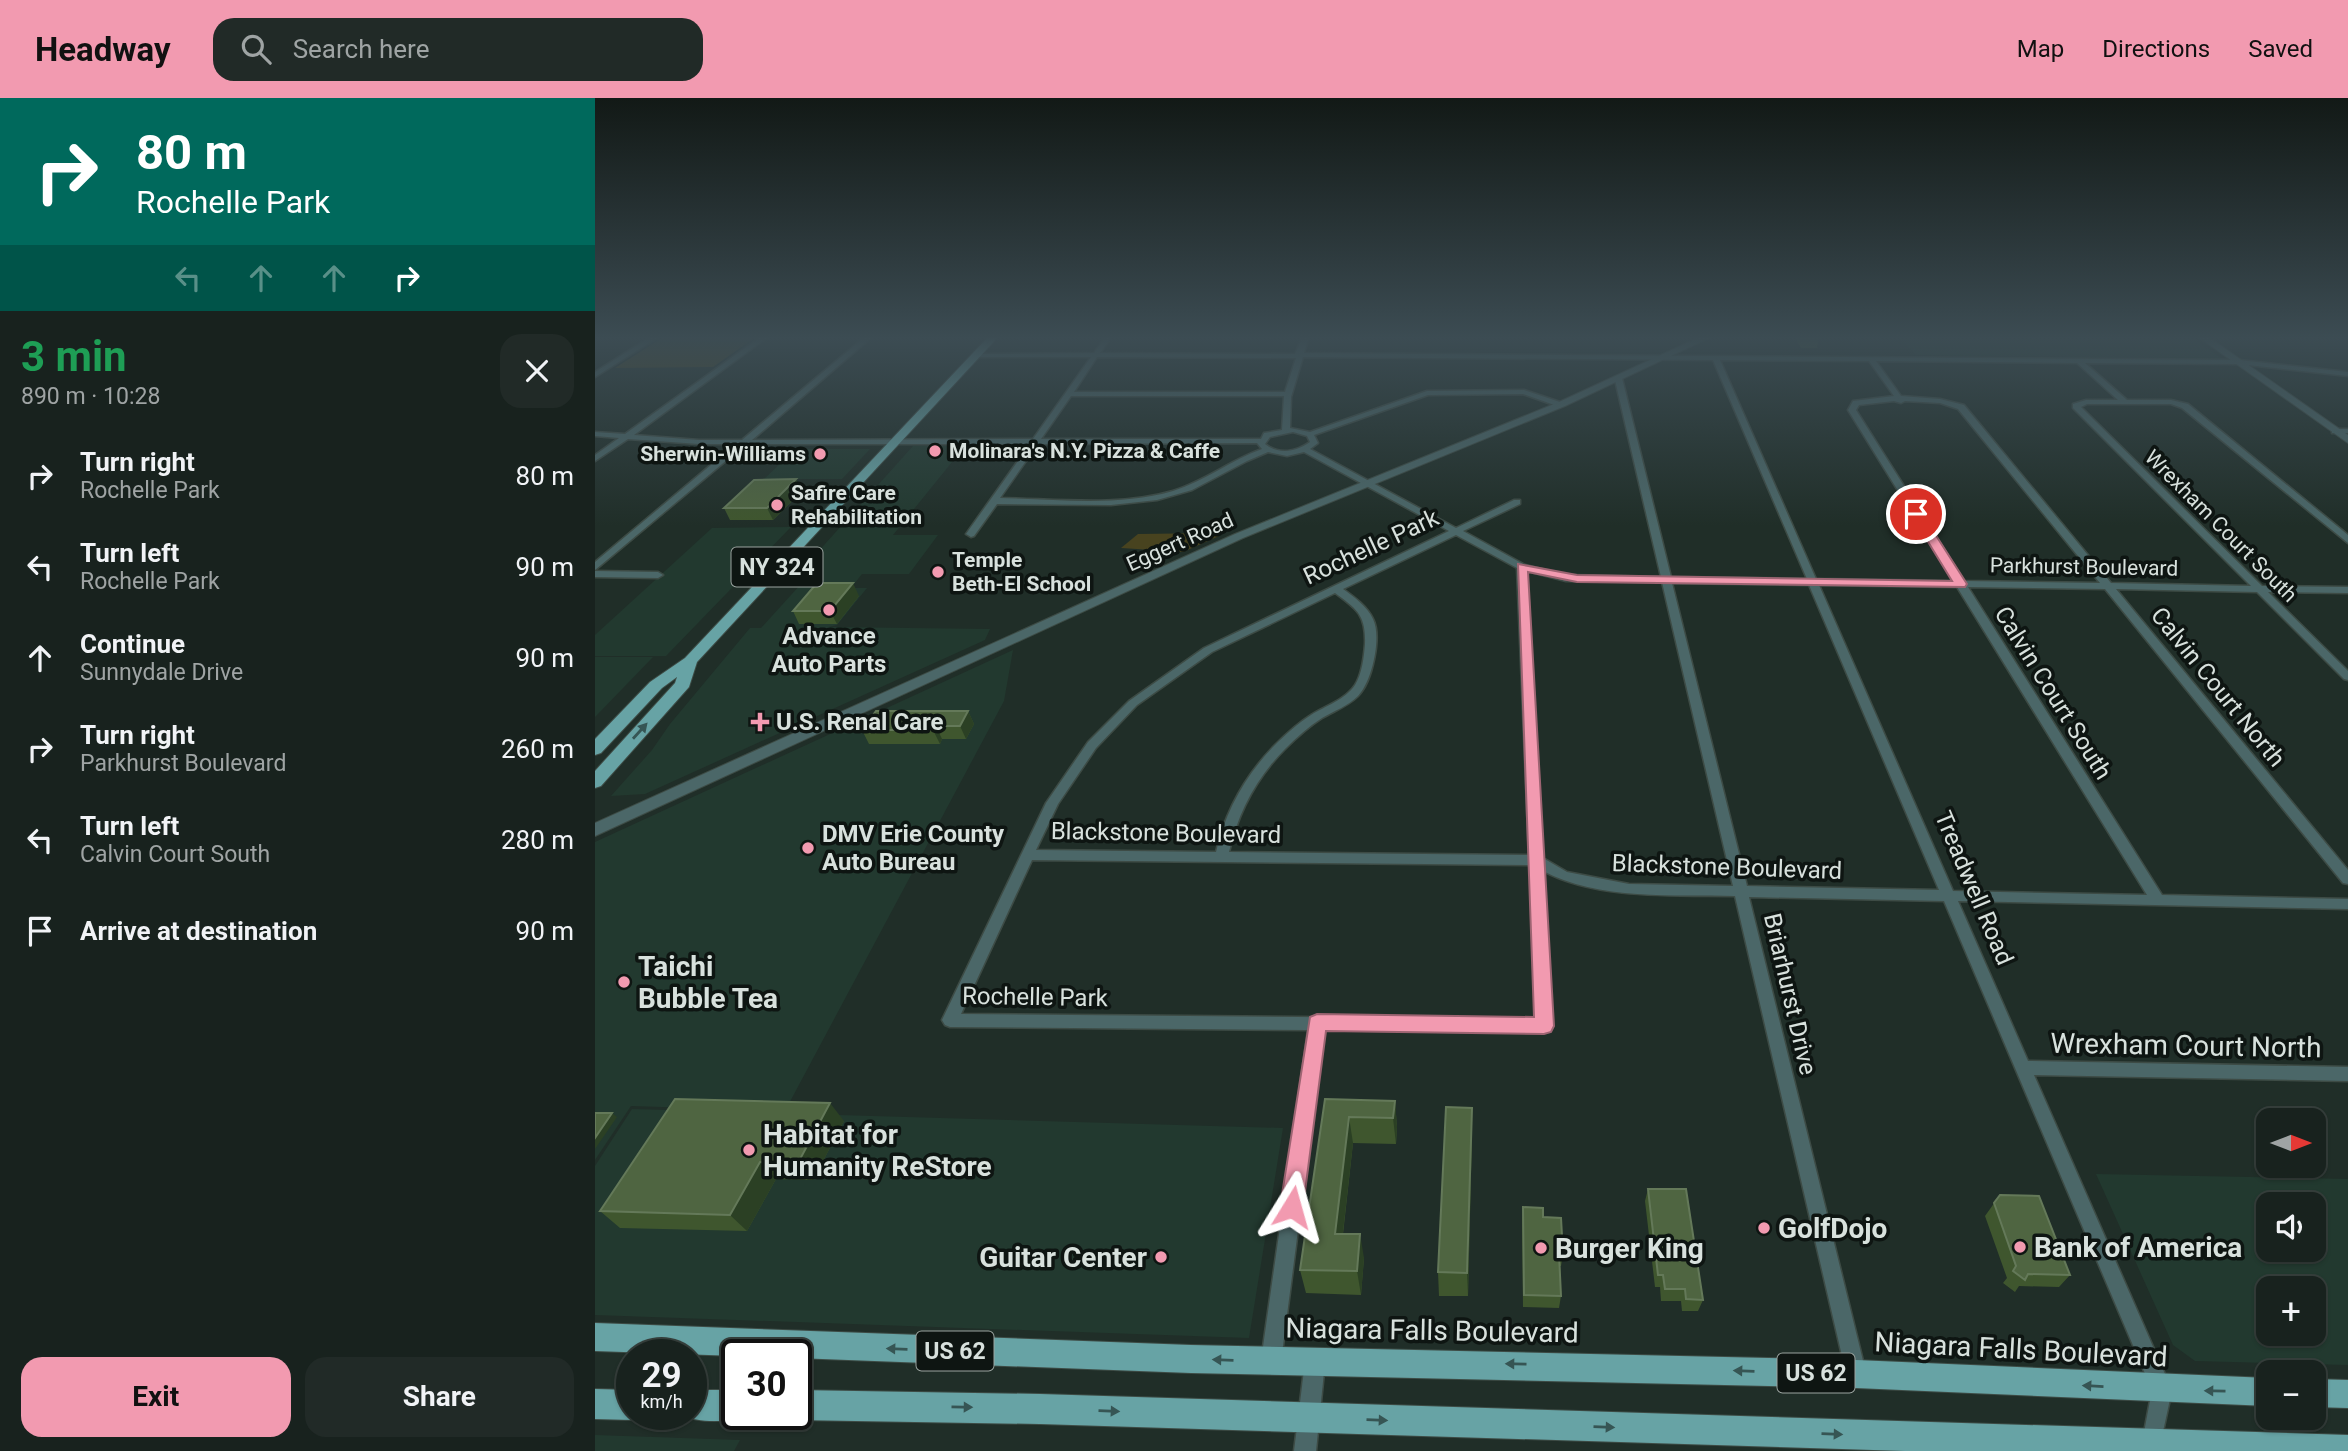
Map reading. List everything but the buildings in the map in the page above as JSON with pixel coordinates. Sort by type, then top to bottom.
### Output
[{"type":"main road","name":"NY 324","points":[[595,749],[656,685],[690,661],[935,399]]},
{"type":"main road","name":"NY 324","points":[[595,782],[683,684],[690,661]]},
{"type":"main road","name":"Niagara Falls Boulevard","points":[[595,1337],[1271,1361],[1856,1374],[2162,1390],[2256,1392]]},
{"type":"main road","points":[[2326,1393],[2348,1394]]},
{"type":"main road","points":[[595,1404],[616,1405]]},
{"type":"main road","name":"US 62","points":[[812,1405],[2348,1450]]},
{"type":"street","points":[[595,459],[678,399]]},
{"type":"street","points":[[595,568],[794,399]]},
{"type":"street","points":[[971,534],[1064,399]]},
{"type":"street","points":[[1286,430],[1288,399]]},
{"type":"street","points":[[994,501],[1128,501],[1155,498],[1192,487],[1264,446],[1267,435],[1286,430],[1310,434],[1409,399]]},
{"type":"street","points":[[1544,399],[1560,405]]},
{"type":"street","name":"Eggert Road","points":[[595,830],[1228,541],[1574,399]]},
{"type":"street","name":"Briarhurst Drive","points":[[1624,399],[1856,1374]]},
{"type":"street","name":"Treadwell Road","points":[[1734,399],[2162,1390]]},
{"type":"street","points":[[2122,399],[2125,402],[2171,402],[2185,406],[2348,540]]},
{"type":"street","points":[[2291,399],[2348,440]]},
{"type":"street","name":"Calvin Court South","points":[[1901,401],[1862,401],[1853,405],[1851,410],[2158,900]]},
{"type":"street","name":"Calvin Court North","points":[[1901,401],[1947,402],[1961,407],[2348,879]]},
{"type":"street","name":"Wrexham Court South","points":[[2125,402],[2086,402],[2076,406],[2348,677]]},
{"type":"street","points":[[2335,431],[2348,431]]},
{"type":"street","points":[[595,435],[743,442],[1035,442],[1264,446],[1287,453],[1305,450],[1314,443],[1310,434]]},
{"type":"street","name":"Parkhurst Boulevard","points":[[1305,450],[1522,567],[1566,578],[2348,590]]},
{"type":"street","name":"Rochelle Park","points":[[1517,502],[1208,650],[1133,703],[1092,745],[1070,773],[1027,855],[950,1020],[1544,1026],[1535,860]]},
{"type":"street","points":[[1522,567],[1535,860]]},
{"type":"street","points":[[595,574],[657,575]]},
{"type":"street","points":[[1221,857],[1239,803],[1260,768],[1308,722],[1354,693],[1364,679],[1369,620],[1357,604],[1336,589]]},
{"type":"street","name":"Blackstone Boulevard","points":[[1027,855],[1535,860],[1564,876],[1605,886],[2348,904]]},
{"type":"street","points":[[1271,1361],[1317,1023]]},
{"type":"street","name":"Wrexham Court North","points":[[2023,1068],[2348,1074]]},
{"type":"street","points":[[1305,1451],[1315,1362]]},
{"type":"street","points":[[2152,1443],[2162,1390]]},
{"type":"shaded area","points":[[913,446],[965,446],[893,535],[938,535],[909,574],[862,574],[851,588],[867,588],[837,625],[829,627],[990,629],[985,640],[645,794],[611,796],[652,750],[670,724],[750,628],[761,628],[801,584],[790,583]]},
{"type":"shaded area","points":[[796,449],[870,449],[842,479],[764,479]]},
{"type":"shaded area","points":[[791,527],[666,656],[595,656],[595,635],[712,528]]},
{"type":"shaded area","points":[[1214,533],[1219,536],[1183,552],[1121,548],[1138,534]]},
{"type":"shaded area","points":[[1013,650],[1004,701],[785,1111],[631,1106],[595,1160],[595,842]]},
{"type":"shaded area","points":[[595,657],[653,657],[595,717]]},
{"type":"shaded area","points":[[632,1109],[1283,1128],[1249,1338],[595,1315],[595,1166]]},
{"type":"shaded area","points":[[2096,1174],[2348,1179],[2348,1365],[2326,1364],[2326,1360],[2195,1361],[2173,1345]]},
{"type":"shaded area","points":[[595,1435],[740,1440],[734,1451],[595,1451]]},
{"type":"place","name":"Molinara's N.Y. Pizza & Caffe","points":[[935,451]]},
{"type":"place","name":"Sherwin-Williams","points":[[820,454]]},
{"type":"place","name":"Safire Care Rehabilitation","points":[[777,505]]},
{"type":"place","name":"Temple Beth-El School","points":[[938,572]]},
{"type":"place","name":"Advance Auto Parts","points":[[829,610]]},
{"type":"place","name":"U.S. Renal Care","points":[[760,722]]},
{"type":"place","name":"DMV Erie County Auto Bureau","points":[[808,848]]},
{"type":"place","name":"Taichi Bubble Tea","points":[[624,982]]},
{"type":"place","name":"Habitat for Humanity ReStore","points":[[749,1150]]},
{"type":"place","name":"GolfDojo","points":[[1764,1228]]},
{"type":"place","name":"Bank of America","points":[[2020,1247]]},
{"type":"place","name":"Burger King","points":[[1541,1248]]},
{"type":"place","name":"Guitar Center","points":[[1161,1257]]},
{"type":"route","points":[[1292,1207],[1317,1023],[1544,1026],[1522,567],[1553,576],[1577,579],[1960,584],[1916,514]]}]
